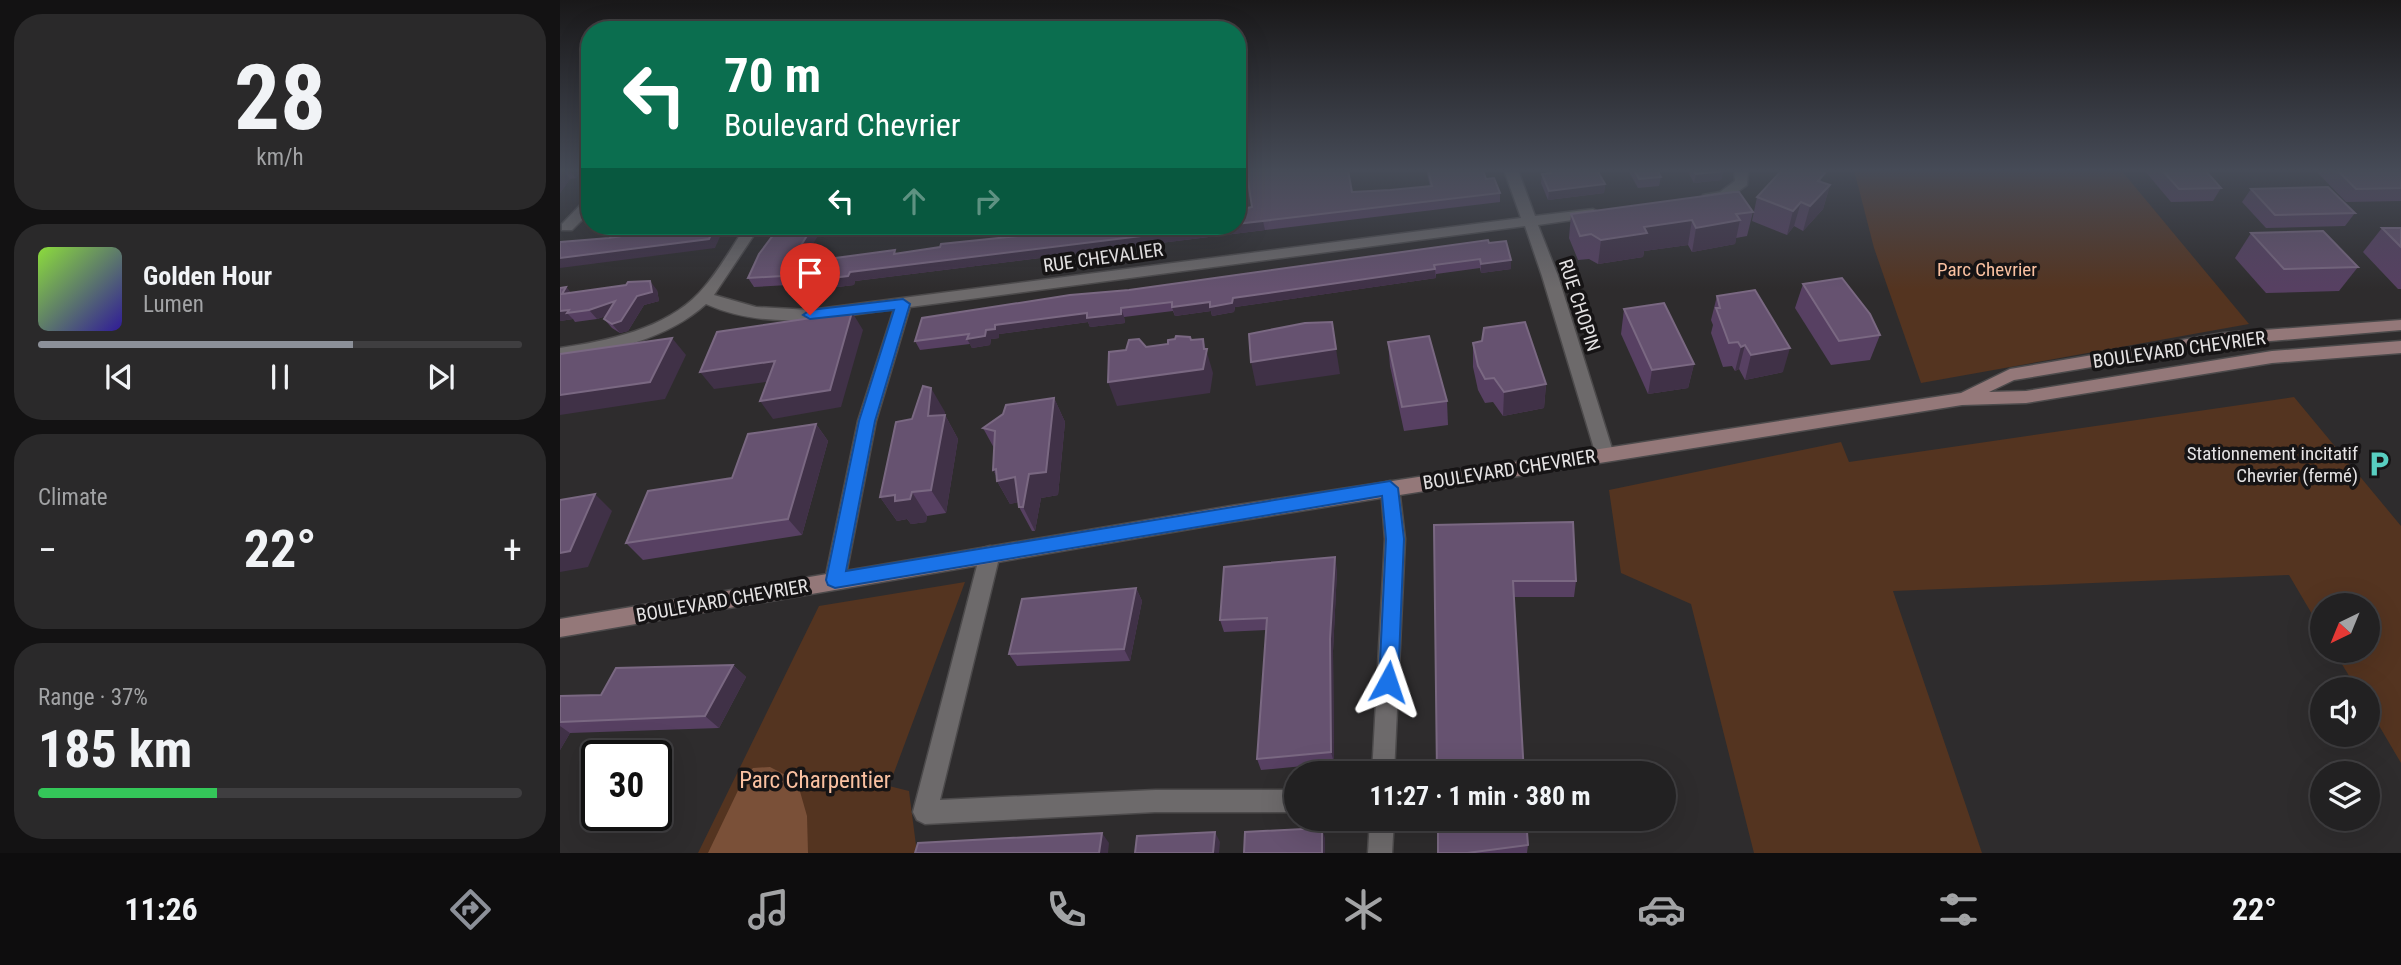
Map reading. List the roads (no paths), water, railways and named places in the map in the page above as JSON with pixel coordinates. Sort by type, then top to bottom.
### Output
[{"type":"street","name":"RUE CHOPIN","points":[[1525,210],[1550,276],[1605,455]]},
{"type":"street","name":"RUE CHEVALIER","points":[[704,297],[726,307],[769,317],[903,304],[1612,210]]},
{"type":"street","points":[[564,228],[581,212]]},
{"type":"street","points":[[560,354],[601,347],[636,336],[684,313],[704,297],[747,235]]},
{"type":"street","points":[[835,580],[867,421],[903,304]]},
{"type":"street","name":"BOULEVARD CHEVRIER","points":[[1962,398],[2010,375],[2223,339],[2401,325]]},
{"type":"street","name":"BOULEVARD CHEVRIER","points":[[560,628],[1390,488],[1962,398],[2026,397],[2272,357],[2401,347]]},
{"type":"street","points":[[1384,761],[1395,539],[1390,488]]},
{"type":"street","points":[[990,554],[925,812],[1155,801],[1284,801]]},
{"type":"street","points":[[1380,853],[1381,831]]},
{"type":"place","name":"Stationnement incitatif Chevrier (fermé)","points":[[2379,464]]},
{"type":"park label","name":"Parc Chevrier","points":[[1987,269]]},
{"type":"park label","name":"Parc Charpentier","points":[[815,780]]}]
